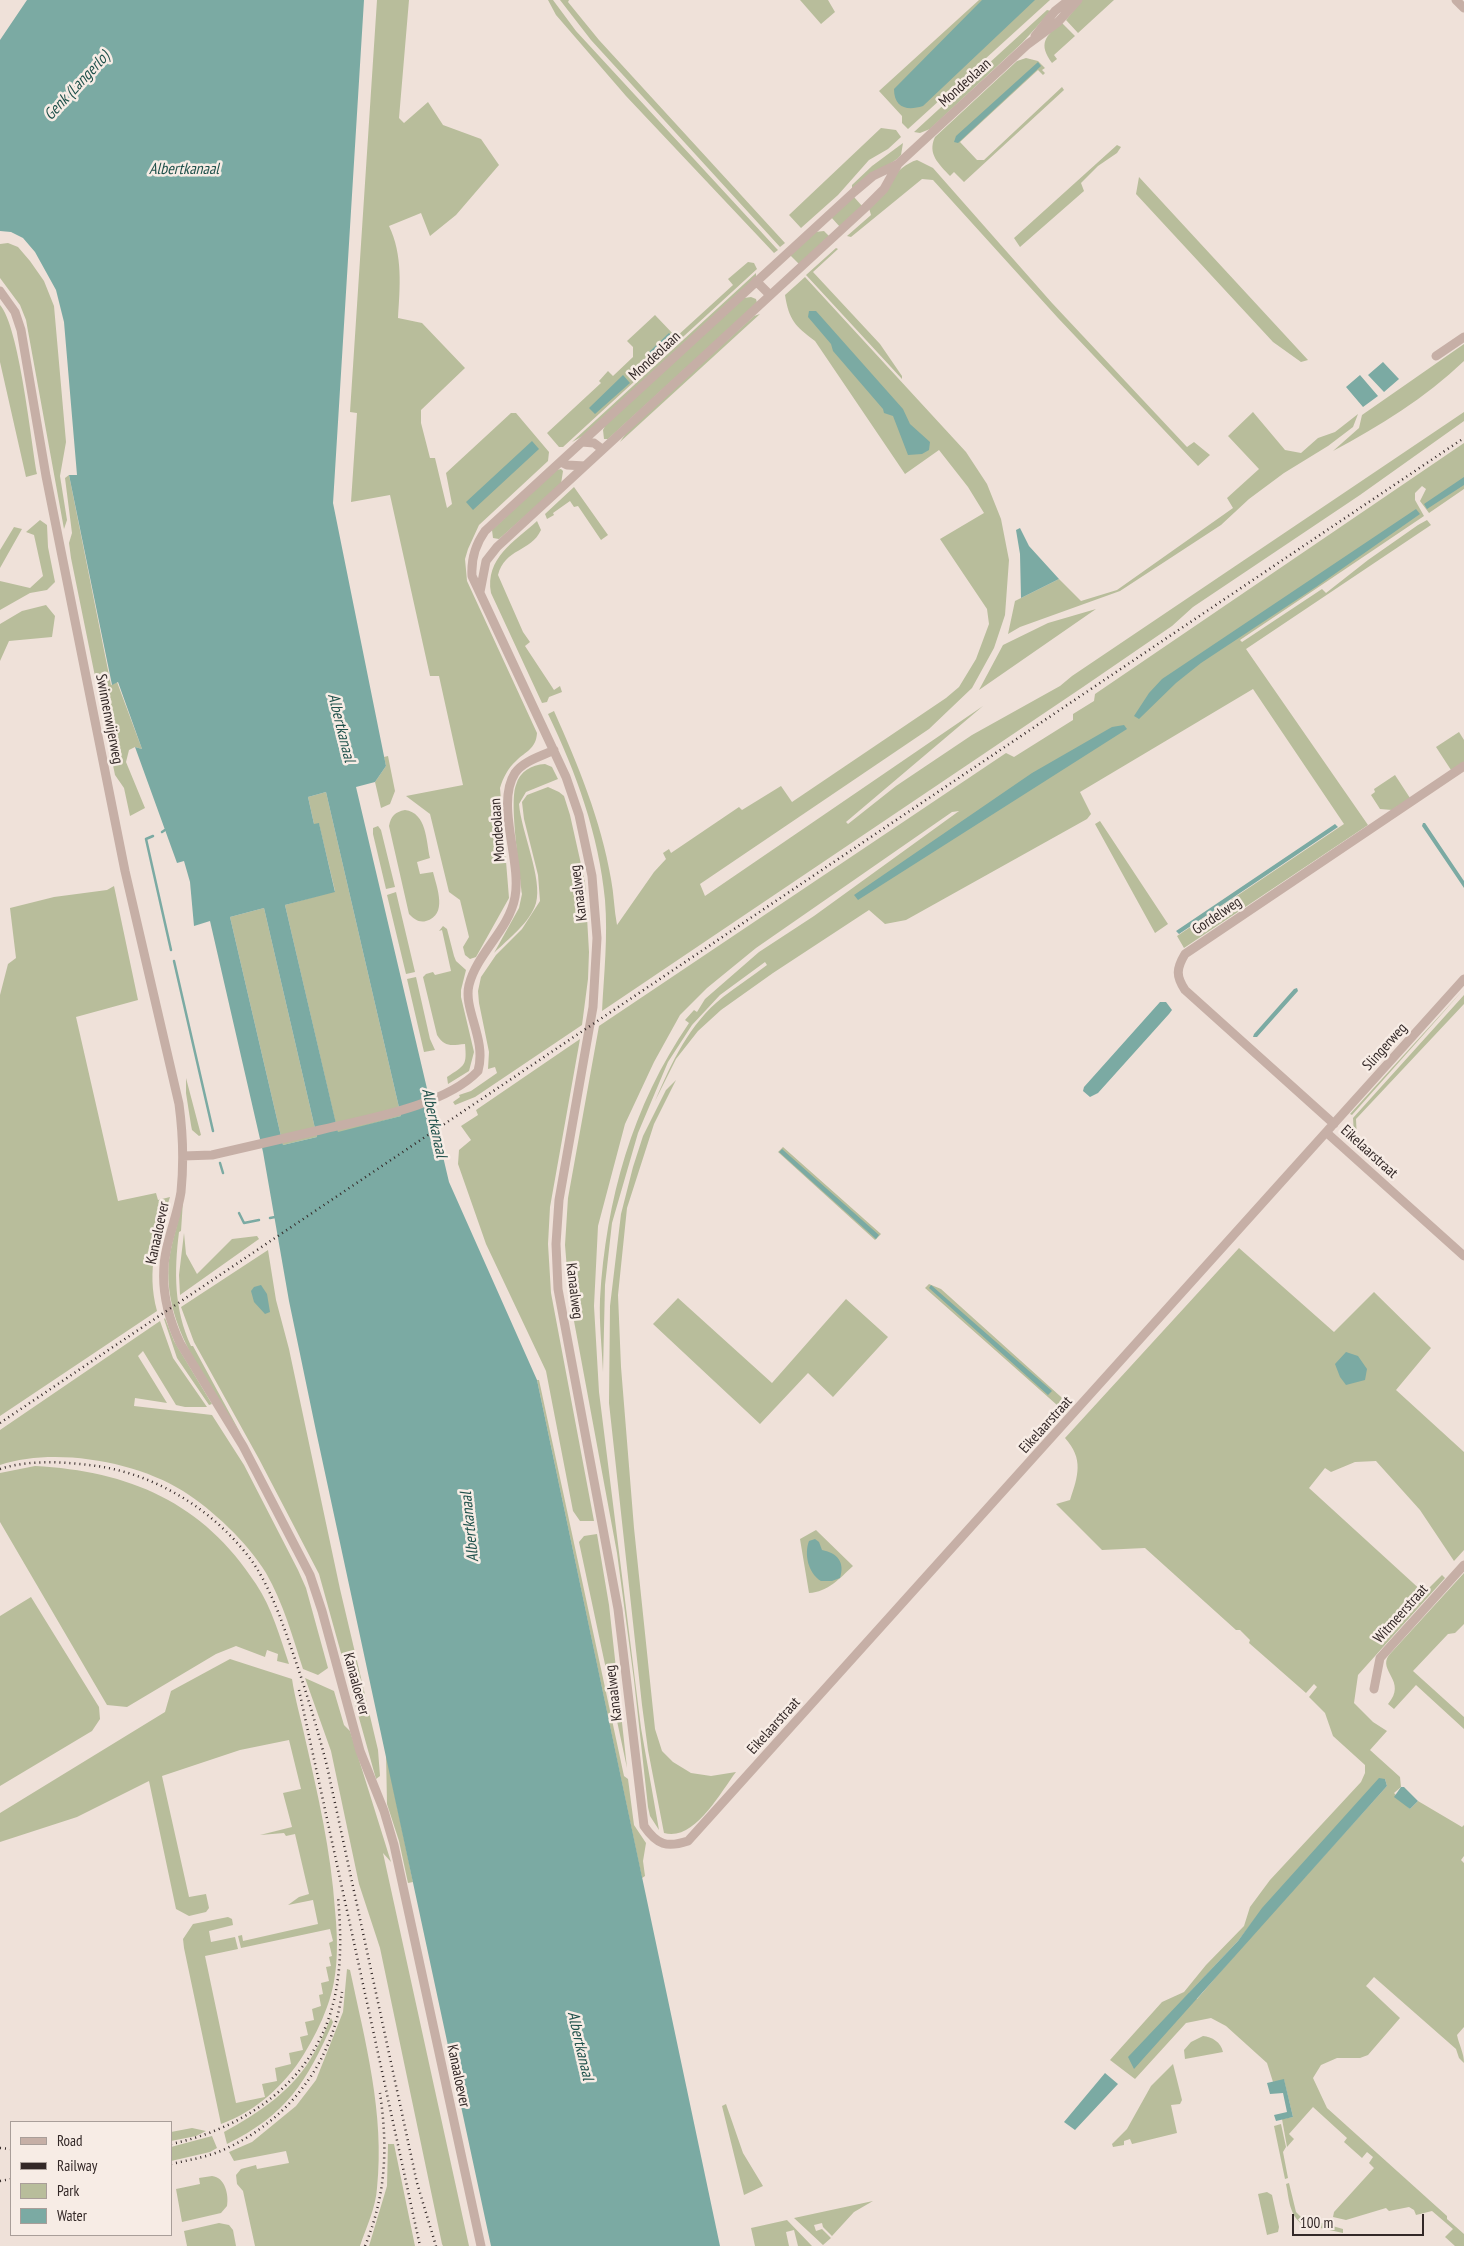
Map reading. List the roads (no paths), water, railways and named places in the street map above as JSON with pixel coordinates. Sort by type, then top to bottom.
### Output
[{"type":"street","name":"Mondeolaan","points":[[1028,44],[1055,12],[1069,0]]},
{"type":"street","name":"Mondeolaan","points":[[183,1156],[212,1155],[388,1114],[417,1105],[461,1085],[478,1071],[481,1051],[469,1000],[469,986],[475,970],[511,912],[516,896],[507,795],[515,773],[526,763],[554,750],[472,576],[471,564],[479,540],[485,531],[854,192],[874,176],[898,164],[1028,44],[1058,22],[1078,0]]},
{"type":"street","points":[[1456,0],[1464,8]]},
{"type":"street","name":"Mondeolaan","points":[[480,592],[486,561],[497,547],[866,207],[884,189],[898,164]]},
{"type":"street","points":[[756,281],[770,295]]},
{"type":"street","name":"Swinnenwijerweg","points":[[0,291],[15,312],[20,330],[48,485],[125,871],[179,1104],[183,1156]]},
{"type":"street","points":[[1436,356],[1464,337]]},
{"type":"street","points":[[582,442],[594,443],[602,450]]},
{"type":"street","points":[[560,462],[567,465],[585,466]]},
{"type":"street","name":"Kanaalweg","points":[[554,750],[579,816],[592,876],[597,938],[593,1007],[559,1200],[556,1244],[558,1289],[616,1599],[644,1826],[651,1836]]},
{"type":"street","name":"Gordelweg","points":[[1334,1124],[1185,990],[1177,978],[1178,965],[1185,954],[1464,766]]},
{"type":"street","name":"Slingerweg","points":[[1327,1133],[1464,979]]},
{"type":"street","name":"Eikelaarstraat","points":[[651,1836],[657,1841],[674,1846],[688,1842],[1327,1133],[1464,1256]]},
{"type":"street","name":"Kanaaloever","points":[[183,1156],[178,1209],[167,1249],[163,1276],[165,1298],[172,1327],[180,1344],[243,1446],[310,1575],[360,1751],[384,1811],[394,1845],[481,2246]]},
{"type":"street","name":"Witmeerstraat","points":[[1374,1688],[1380,1658],[1464,1565]]},
{"type":"water","name":"Albertkanaal","points":[[27,0],[364,0],[333,503],[386,766],[375,782],[356,787],[449,1182],[537,1380],[720,2246],[491,2246],[316,1431],[289,1301],[263,1152],[210,921],[194,926],[190,882],[184,861],[177,863],[135,747],[142,749],[118,682],[112,685],[69,475],[77,475],[64,322],[56,290],[35,252],[23,238],[11,232],[0,231],[0,40]],"holes":[[[326,792],[401,1116],[338,1132],[285,905],[335,892],[319,823],[314,824],[308,797]],[[264,908],[317,1137],[283,1145],[230,917]]]},
{"type":"water","points":[[982,0],[1035,0],[923,106],[907,108],[899,104],[896,100],[894,89]]},
{"type":"water","points":[[1038,62],[1041,66],[958,143],[954,142],[956,136]]},
{"type":"water","points":[[809,311],[816,311],[903,409],[910,424],[930,442],[929,450],[922,454],[908,455],[893,416],[884,413],[883,409],[833,351],[831,344],[808,317]]},
{"type":"water","points":[[669,333],[676,340],[654,360],[648,353]]},
{"type":"water","points":[[1383,362],[1399,379],[1384,392],[1368,375]]},
{"type":"water","points":[[623,375],[630,383],[595,414],[589,408]]},
{"type":"water","points":[[1360,375],[1378,396],[1363,407],[1346,387]]},
{"type":"water","points":[[532,441],[539,449],[473,510],[466,502]]},
{"type":"water","points":[[1464,477],[1464,485],[1427,509],[1424,504]]},
{"type":"water","points":[[1416,509],[1420,514],[1316,587],[1201,663],[1176,683],[1139,719],[1134,716],[1149,693],[1162,679]]},
{"type":"water","points":[[1020,528],[1029,546],[1059,579],[1021,598],[1020,554],[1016,530]]},
{"type":"water","points":[[1124,725],[1127,729],[858,900],[854,895],[1032,773],[1112,727]]},
{"type":"water","points":[[1425,823],[1464,881],[1464,888],[1422,826]]},
{"type":"water","points":[[1335,824],[1338,827],[1179,934],[1176,931]]},
{"type":"water","points":[[1297,988],[1298,991],[1257,1037],[1253,1037],[1294,989]]},
{"type":"water","points":[[1160,1002],[1166,1002],[1172,1010],[1098,1093],[1090,1097],[1083,1091],[1084,1087]]},
{"type":"water","points":[[782,1149],[879,1235],[876,1239],[779,1152]]},
{"type":"water","points":[[261,1285],[267,1294],[270,1312],[265,1314],[254,1302],[251,1291],[254,1287]]},
{"type":"water","points":[[931,1285],[1052,1391],[1048,1395],[929,1288]]},
{"type":"water","points":[[1346,1352],[1358,1356],[1367,1369],[1365,1380],[1346,1385],[1340,1377],[1335,1364]]},
{"type":"water","points":[[815,1539],[819,1542],[822,1550],[836,1556],[841,1563],[840,1578],[832,1581],[821,1581],[813,1573],[808,1563],[807,1552],[809,1541]]},
{"type":"water","points":[[1379,1778],[1385,1779],[1387,1786],[1134,2069],[1128,2057],[1238,1941],[1262,1908]]},
{"type":"water","points":[[1401,1787],[1404,1787],[1418,1801],[1410,1809],[1394,1797]]},
{"type":"water","points":[[1105,2073],[1118,2084],[1075,2130],[1064,2122]]},
{"type":"water","points":[[1284,2079],[1293,2117],[1276,2121],[1274,2115],[1287,2112],[1283,2093],[1270,2094],[1267,2083]]},
{"type":"waterway","points":[[153,836],[146,839],[171,950]]},
{"type":"waterway","points":[[174,961],[213,1131]]},
{"type":"waterway","points":[[220,1163],[223,1173]]},
{"type":"waterway","points":[[239,1213],[244,1223],[259,1220]]},
{"type":"waterway","points":[[270,1218],[275,1217]]},
{"type":"railway","points":[[0,1423],[1464,438]]},
{"type":"railway","points":[[0,1469],[24,1464],[61,1463],[97,1466],[143,1478],[185,1499],[205,1513],[223,1528],[254,1564],[269,1591],[294,1655],[327,1766],[417,2183],[436,2246]]},
{"type":"railway","points":[[299,1690],[420,2246]]},
{"type":"railway","points":[[172,2144],[226,2126],[251,2112],[274,2096],[295,2076],[312,2054],[325,2028],[337,1987],[340,1948],[338,1897]]},
{"type":"railway","points":[[172,2164],[223,2150],[246,2138],[268,2123],[287,2106],[304,2087],[318,2066],[329,2043],[337,2018],[342,1992]]},
{"type":"railway","points":[[365,2246],[377,2208],[383,2171],[384,2133],[380,2093]]},
{"type":"railway","points":[[0,2148],[10,2149]]},
{"type":"railway","points":[[0,2181],[10,2179]]},
{"type":"water label","name":"Genk (Langerlo)","points":[[77,86]]}]
